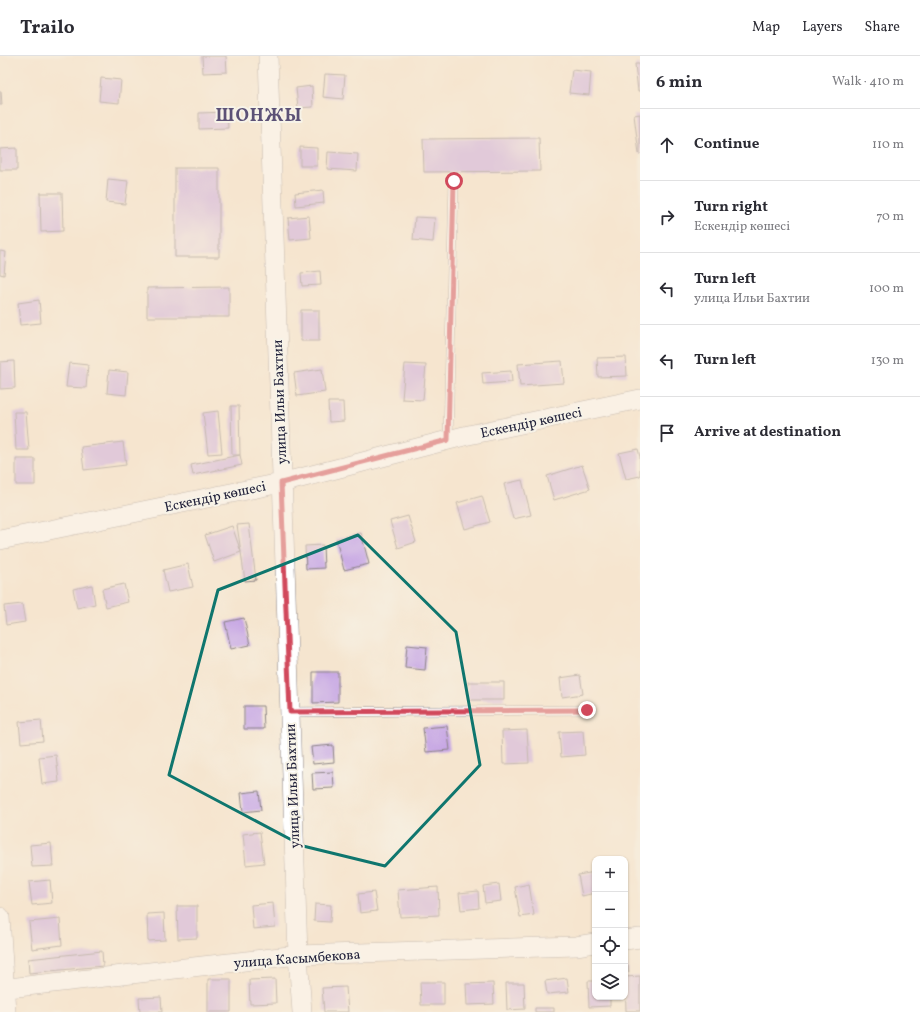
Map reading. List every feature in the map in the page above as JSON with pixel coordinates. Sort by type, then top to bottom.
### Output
[{"type":"street","name":"улица Ильи Бахтии","points":[[268,56],[281,483],[298,955],[302,1012]]},
{"type":"street","name":"Ескендір көшесі","points":[[0,540],[281,483],[448,440],[640,399]]},
{"type":"street","points":[[0,917],[2,989],[6,1012]]},
{"type":"street","points":[[628,940],[640,938]]},
{"type":"street","name":"улица Касымбекова","points":[[2,989],[298,955],[576,946],[592,943]]},
{"type":"lane","points":[[448,440],[454,181]]},
{"type":"lane","points":[[290,712],[587,710]]},
{"type":"highlighted area","points":[[358,535],[456,632],[480,765],[385,866],[303,846],[169,775],[218,590]]},
{"type":"building","points":[[202,56],[226,56],[227,72],[203,73]]},
{"type":"building","points":[[635,64],[640,64],[640,91],[638,91]]},
{"type":"building","points":[[572,70],[591,72],[589,95],[569,93]]},
{"type":"building","points":[[325,74],[345,75],[343,99],[323,97]]},
{"type":"building","points":[[101,78],[121,80],[119,103],[99,101]]},
{"type":"building","points":[[312,86],[313,107],[298,108],[296,88]]},
{"type":"building","points":[[1,91],[2,105],[0,105]]},
{"type":"building","points":[[227,112],[228,128],[199,129],[199,113]]},
{"type":"building","points":[[640,114],[640,154],[639,154],[634,115]]},
{"type":"building","points":[[539,138],[540,171],[424,172],[423,139]]},
{"type":"building","points":[[300,147],[317,148],[317,166],[300,166]]},
{"type":"building","points":[[17,148],[17,170],[0,170],[0,149]]},
{"type":"building","points":[[328,152],[358,154],[357,171],[327,169]]},
{"type":"building","points":[[175,168],[219,168],[219,257],[175,257]]},
{"type":"building","points":[[108,179],[128,181],[125,204],[106,202]]},
{"type":"building","points":[[323,190],[324,203],[296,206],[295,193]]},
{"type":"building","points":[[40,193],[62,193],[63,231],[41,232]]},
{"type":"building","points":[[309,216],[311,238],[290,240],[288,218]]},
{"type":"building","points":[[415,217],[435,218],[433,242],[413,240]]},
{"type":"building","points":[[0,251],[6,252],[4,275],[0,274]]},
{"type":"building","points":[[320,271],[321,285],[302,286],[301,273]]},
{"type":"building","points":[[229,287],[229,317],[147,317],[147,288]]},
{"type":"building","points":[[39,300],[41,323],[20,325],[18,303]]},
{"type":"building","points":[[301,310],[319,310],[319,341],[301,341]]},
{"type":"building","points":[[626,357],[627,376],[598,377],[597,358]]},
{"type":"building","points":[[14,361],[15,388],[0,389],[0,362]]},
{"type":"building","points":[[562,361],[564,383],[520,386],[518,364]]},
{"type":"building","points":[[69,363],[88,365],[86,388],[66,387]]},
{"type":"building","points":[[405,364],[426,365],[423,400],[402,399]]},
{"type":"building","points":[[322,369],[325,392],[297,396],[294,373]]},
{"type":"building","points":[[109,370],[128,372],[126,395],[107,393]]},
{"type":"building","points":[[511,371],[512,382],[483,384],[482,373]]},
{"type":"building","points":[[328,402],[343,402],[344,421],[329,422]]},
{"type":"building","points":[[231,406],[239,406],[240,455],[232,455]]},
{"type":"building","points":[[218,411],[222,453],[208,454],[203,413]]},
{"type":"building","points":[[14,412],[26,412],[29,450],[16,450]]},
{"type":"building","points":[[123,442],[126,465],[84,470],[81,447]]},
{"type":"building","points":[[638,449],[640,457],[640,476],[626,479],[619,453]]},
{"type":"building","points":[[240,455],[242,465],[193,475],[191,465]]},
{"type":"building","points":[[16,459],[35,459],[35,485],[16,485]]},
{"type":"building","points":[[582,465],[590,489],[554,500],[547,476]]},
{"type":"building","points":[[522,480],[531,515],[513,519],[504,484]]},
{"type":"building","points":[[482,496],[490,522],[465,529],[457,503]]},
{"type":"building","points":[[408,516],[416,542],[398,548],[390,521]]},
{"type":"building","points":[[249,524],[256,580],[245,581],[237,525]]},
{"type":"building","points":[[232,526],[241,552],[214,562],[205,535]]},
{"type":"building","points":[[361,533],[369,564],[344,570],[336,539]]},
{"type":"building","points":[[323,545],[324,568],[306,569],[305,546]]},
{"type":"building","points":[[188,564],[193,587],[168,592],[163,570]]},
{"type":"building","points":[[124,584],[128,602],[106,607],[102,589]]},
{"type":"building","points":[[92,585],[95,604],[77,608],[73,589]]},
{"type":"building","points":[[22,604],[25,622],[6,625],[4,606]]},
{"type":"building","points":[[244,618],[250,645],[231,649],[225,622]]},
{"type":"building","points":[[407,645],[427,647],[425,670],[405,668]]},
{"type":"building","points":[[313,672],[338,672],[338,702],[313,703]]},
{"type":"building","points":[[580,675],[583,694],[562,697],[560,678]]},
{"type":"building","points":[[468,682],[504,682],[504,700],[468,700]]},
{"type":"building","points":[[244,706],[263,706],[264,729],[244,729]]},
{"type":"building","points":[[41,720],[43,741],[21,743],[19,722]]},
{"type":"building","points":[[447,726],[450,750],[426,752],[423,728]]},
{"type":"building","points":[[527,730],[529,763],[503,764],[502,731]]},
{"type":"building","points":[[583,731],[585,755],[561,757],[559,732]]},
{"type":"building","points":[[333,745],[334,762],[313,764],[311,747]]},
{"type":"building","points":[[56,755],[59,782],[42,784],[39,757]]},
{"type":"building","points":[[333,772],[334,788],[313,789],[312,773]]},
{"type":"building","points":[[259,791],[261,810],[243,812],[241,793]]},
{"type":"building","points":[[260,832],[264,863],[246,865],[243,834]]},
{"type":"building","points":[[51,843],[53,866],[32,867],[30,845]]},
{"type":"building","points":[[592,873],[592,894],[582,896],[578,875]]},
{"type":"building","points":[[50,880],[52,903],[32,905],[29,882]]},
{"type":"building","points":[[499,884],[501,901],[485,903],[483,886]]},
{"type":"building","points":[[529,884],[534,915],[520,917],[515,887]]},
{"type":"building","points":[[438,887],[439,915],[400,917],[398,890]]},
{"type":"building","points":[[478,891],[479,908],[461,910],[459,893]]},
{"type":"building","points":[[374,892],[377,911],[360,913],[358,894]]},
{"type":"building","points":[[273,903],[275,927],[253,929],[251,905]]},
{"type":"building","points":[[315,904],[331,905],[330,922],[314,921]]},
{"type":"building","points":[[177,906],[197,906],[197,938],[178,939]]},
{"type":"building","points":[[164,913],[165,940],[148,941],[147,914]]},
{"type":"building","points":[[60,919],[62,945],[32,949],[29,922]]},
{"type":"building","points":[[102,951],[103,966],[29,973],[28,959]]},
{"type":"building","points":[[640,976],[640,1011],[626,1011],[626,1000],[628,1000],[628,977]]},
{"type":"building","points":[[567,978],[569,992],[547,994],[545,981]]},
{"type":"building","points":[[208,979],[231,979],[231,1012],[208,1012]]},
{"type":"building","points":[[275,979],[276,1003],[250,1004],[249,980]]},
{"type":"building","points":[[588,981],[592,981],[592,1000],[610,1000],[610,1006],[589,1007]]},
{"type":"building","points":[[420,982],[444,982],[444,1005],[421,1005]]},
{"type":"building","points":[[493,983],[494,1004],[467,1005],[466,984]]},
{"type":"building","points":[[506,983],[524,983],[525,1009],[507,1010]]},
{"type":"building","points":[[346,987],[348,1012],[324,1012],[322,988]]},
{"type":"building","points":[[161,997],[162,1012],[140,1012],[139,998]]},
{"type":"building","points":[[535,1008],[554,1008],[554,1012],[535,1012]]},
{"type":"district","name":"ШОНЖЫ","points":[[259,115]]},
{"type":"route","points":[[454,181],[448,440],[281,483],[290,712],[587,710]]}]
